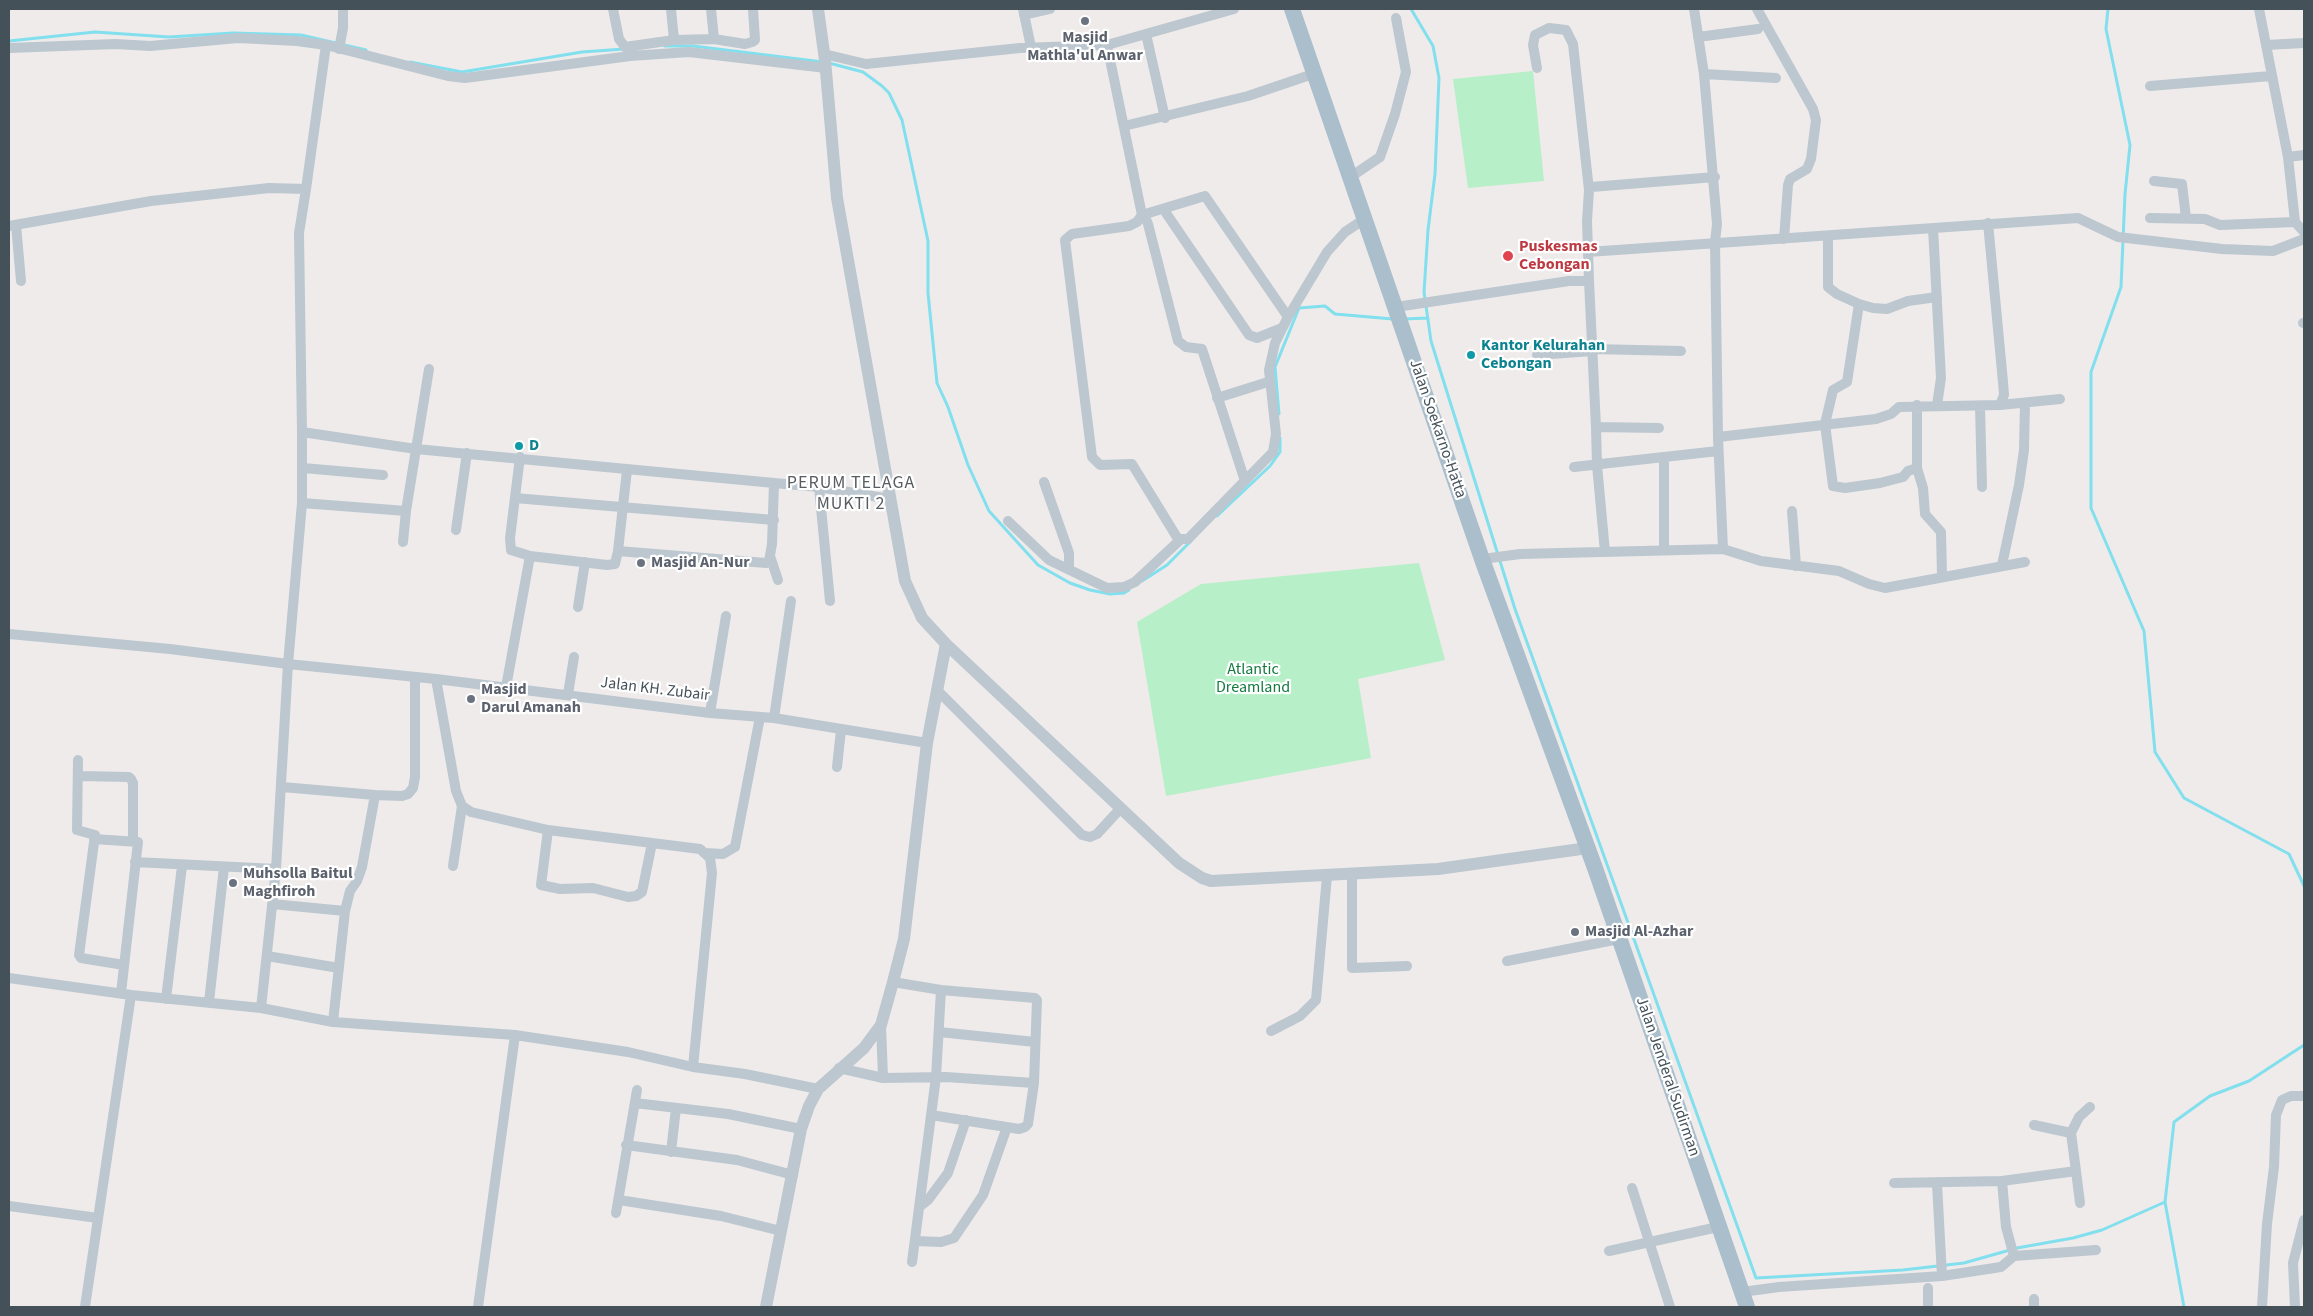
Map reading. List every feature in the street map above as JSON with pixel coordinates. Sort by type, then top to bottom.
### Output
[{"type":"main road","name":"Jalan Soekarno-Hatta","points":[[1292,9],[1363,220],[1588,848]]},
{"type":"main road","name":"Jalan Jenderal Sudirman","points":[[1588,848],[1743,1303]]},
{"type":"street","points":[[340,44],[343,9]]},
{"type":"street","points":[[613,9],[619,39],[625,47],[674,40],[690,46],[866,64],[1031,47],[1107,45],[1234,9]]},
{"type":"street","points":[[671,9],[674,40]]},
{"type":"street","points":[[711,9],[714,39]]},
{"type":"street","points":[[9,48],[116,44],[150,46],[238,38],[298,41],[326,45],[340,44],[448,76],[465,78],[630,56],[690,46],[714,39],[745,44],[755,40],[753,9]]},
{"type":"street","points":[[818,9],[838,198],[890,500],[909,591],[922,618],[946,644],[1179,863],[1211,881],[1438,869],[1588,848]]},
{"type":"street","points":[[1031,47],[1024,12],[1050,9]]},
{"type":"street","points":[[1694,9],[1704,74],[1715,177],[1718,451],[1723,549]]},
{"type":"street","points":[[1757,9],[1813,109],[1816,120],[1811,159],[1806,169],[1790,179],[1788,185],[1784,240]]},
{"type":"street","points":[[2259,9],[2288,157],[2295,222],[2304,232]]},
{"type":"street","points":[[1349,178],[1380,157],[1395,114],[1406,72],[1396,18]]},
{"type":"street","points":[[1536,68],[1533,45],[1534,35],[1549,28],[1566,30],[1573,44],[1588,190],[1588,252],[1597,465],[1605,552]]},
{"type":"street","points":[[1698,37],[1758,29]]},
{"type":"street","points":[[1146,34],[1164,118]]},
{"type":"street","points":[[2266,45],[2304,43]]},
{"type":"street","points":[[261,1008],[276,869],[288,664],[304,468],[300,233],[326,45]]},
{"type":"street","points":[[1107,45],[1143,214],[1148,224],[1178,341],[1186,347],[1202,349],[1245,481]]},
{"type":"street","points":[[1124,126],[1164,118],[1248,96],[1313,74]]},
{"type":"street","points":[[1704,74],[1776,78]]},
{"type":"street","points":[[2150,86],[2271,76]]},
{"type":"street","points":[[2288,157],[2304,155]]},
{"type":"street","points":[[1588,190],[1593,186],[1715,177]]},
{"type":"street","points":[[2154,181],[2182,184],[2186,218]]},
{"type":"street","points":[[21,280],[12,226],[152,201],[253,189],[306,189]]},
{"type":"street","points":[[1180,540],[1174,535],[1132,464],[1100,465],[1092,457],[1065,243],[1068,236],[1132,225],[1139,221],[1143,214],[1164,210],[1205,196],[1288,316]]},
{"type":"street","points":[[1164,210],[1249,335],[1257,338],[1282,328]]},
{"type":"street","points":[[1588,252],[1715,242],[1828,237],[1988,223],[2078,218],[2118,237],[2222,249],[2273,251],[2304,239]]},
{"type":"street","points":[[2150,218],[2204,219],[2220,225],[2295,222]]},
{"type":"street","points":[[1008,521],[1049,560],[1108,588],[1124,587],[1135,582],[1180,540],[1188,539],[1270,458],[1275,447],[1276,434],[1268,382],[1270,360],[1282,328],[1327,252],[1345,232],[1363,220]]},
{"type":"street","points":[[1988,223],[2004,395],[2000,405]]},
{"type":"street","points":[[1933,228],[1941,378],[1937,405]]},
{"type":"street","points":[[1828,237],[1828,287],[1859,304],[1873,308],[1887,309],[1908,300],[1937,297]]},
{"type":"street","points":[[1396,309],[1436,300],[1570,281],[1589,281]]},
{"type":"street","points":[[1859,304],[1847,382],[1833,390],[1825,424],[1833,486],[1845,488],[1880,483],[1903,477],[1908,471],[1917,468]]},
{"type":"street","points":[[1538,355],[1592,350],[1681,351]]},
{"type":"street","points":[[403,542],[406,510],[429,368]]},
{"type":"street","points":[[1217,398],[1268,382]]},
{"type":"street","points":[[1718,437],[1876,419],[1891,414],[1899,407],[1917,405],[1980,406],[2060,399]]},
{"type":"street","points":[[2002,565],[2021,476],[2024,450],[2025,403]]},
{"type":"street","points":[[1917,405],[1917,468],[1923,488],[1924,514],[1941,532],[1942,576]]},
{"type":"street","points":[[1980,406],[1982,487]]},
{"type":"street","points":[[1596,427],[1659,428]]},
{"type":"street","points":[[302,432],[416,448],[520,457],[627,470],[819,487],[890,500]]},
{"type":"street","points":[[1574,467],[1718,451]]},
{"type":"street","points":[[456,530],[466,453]]},
{"type":"street","points":[[520,457],[510,549],[530,556],[613,565],[618,551],[627,470]]},
{"type":"street","points":[[1664,457],[1664,550]]},
{"type":"street","points":[[304,468],[383,475]]},
{"type":"street","points":[[1044,482],[1069,553],[1070,570]]},
{"type":"street","points":[[618,551],[761,563],[768,562],[774,520],[774,483]]},
{"type":"street","points":[[819,487],[830,600]]},
{"type":"street","points":[[515,498],[774,520]]},
{"type":"street","points":[[302,503],[406,510]]},
{"type":"street","points":[[1792,511],[1796,566]]},
{"type":"street","points":[[1486,560],[1520,554],[1723,549],[1748,559],[1838,571],[1869,584],[1885,588],[2025,562]]},
{"type":"street","points":[[506,687],[530,556]]},
{"type":"street","points":[[770,556],[778,580]]},
{"type":"street","points":[[578,607],[585,562]]},
{"type":"street","points":[[774,718],[791,601]]},
{"type":"street","points":[[710,713],[726,616]]},
{"type":"street","name":"Jalan KH. Zubair","points":[[9,634],[170,649],[288,664],[568,694],[710,713],[774,718],[927,743]]},
{"type":"street","points":[[883,1078],[881,1025],[904,939],[927,743],[946,644]]},
{"type":"street","points":[[568,694],[574,657]]},
{"type":"street","points":[[282,787],[402,796],[413,788],[415,677]]},
{"type":"street","points":[[436,679],[452,774],[462,806],[453,866]]},
{"type":"street","points":[[937,690],[1084,836],[1090,837],[1097,834],[1120,809]]},
{"type":"street","points":[[462,806],[471,812],[548,830],[700,849],[706,852],[723,854],[735,847],[760,717]]},
{"type":"street","points":[[837,767],[841,730]]},
{"type":"street","points":[[78,760],[77,830],[94,833],[79,955],[81,958],[124,964]]},
{"type":"street","points":[[78,776],[129,777],[131,779],[133,783],[133,842]]},
{"type":"street","points":[[332,1022],[345,911],[350,891],[357,881],[362,867],[375,795]]},
{"type":"street","points":[[548,830],[541,885],[566,889],[593,888],[628,897],[636,896],[642,892],[652,843]]},
{"type":"street","points":[[85,1307],[126,994],[124,964],[138,842],[94,839]]},
{"type":"street","points":[[692,1066],[712,873],[711,861],[706,852]]},
{"type":"street","points":[[135,862],[182,866],[276,869]]},
{"type":"street","points":[[166,999],[182,866]]},
{"type":"street","points":[[209,1002],[224,866]]},
{"type":"street","points":[[1352,874],[1352,968],[1406,966]]},
{"type":"street","points":[[1271,1031],[1300,1016],[1316,1000],[1326,876]]},
{"type":"street","points":[[272,904],[345,911]]},
{"type":"street","points":[[1506,960],[1620,939]]},
{"type":"street","points":[[267,956],[339,968]]},
{"type":"street","points":[[9,978],[166,999],[261,1008],[332,1022],[515,1035],[628,1052],[692,1066],[746,1074],[818,1090]]},
{"type":"street","points":[[893,982],[941,990],[1035,998],[1038,1007],[1034,1083],[1026,1127],[1019,1129],[931,1115]]},
{"type":"street","points":[[912,1262],[936,1077],[941,990]]},
{"type":"street","points":[[766,1307],[801,1130],[809,1106],[818,1090],[864,1048],[881,1025]]},
{"type":"street","points":[[939,1032],[1035,1042]]},
{"type":"street","points":[[478,1307],[515,1035]]},
{"type":"street","points":[[840,1068],[883,1078],[936,1077],[1034,1083]]},
{"type":"street","points":[[616,1213],[626,1146],[638,1090]]},
{"type":"street","points":[[2262,1307],[2267,1224],[2274,1168],[2276,1115],[2282,1100],[2292,1096],[2304,1096]]},
{"type":"street","points":[[635,1103],[728,1114],[801,1130]]},
{"type":"street","points":[[2080,1204],[2071,1133],[2079,1117],[2090,1107]]},
{"type":"street","points":[[671,1152],[676,1108]]},
{"type":"street","points":[[919,1207],[928,1200],[948,1174],[966,1120]]},
{"type":"street","points":[[2034,1125],[2071,1133]]},
{"type":"street","points":[[915,1241],[941,1242],[954,1238],[983,1195],[1007,1126]]},
{"type":"street","points":[[626,1146],[737,1160],[793,1175]]},
{"type":"street","points":[[1894,1183],[1937,1184],[2002,1181],[2076,1170]]},
{"type":"street","points":[[2002,1181],[2008,1240],[2013,1254]]},
{"type":"street","points":[[1937,1184],[1942,1268]]},
{"type":"street","points":[[1632,1188],[1670,1307]]},
{"type":"street","points":[[619,1200],[721,1216],[781,1231]]},
{"type":"street","points":[[9,1206],[98,1218]]},
{"type":"street","points":[[2294,1307],[2293,1263],[2304,1220]]},
{"type":"street","points":[[1609,1251],[1718,1227]]},
{"type":"street","points":[[1743,1303],[1779,1287],[1942,1268],[2001,1267],[2013,1254],[2096,1250]]},
{"type":"street","points":[[1928,1288],[1928,1307]]},
{"type":"green space","points":[[1533,71],[1544,181],[1468,188],[1453,79]]},
{"type":"green space","name":"Atlantic Dreamland","points":[[1419,563],[1445,660],[1358,679],[1371,758],[1166,796],[1137,622],[1201,584]]},
{"type":"waterway","points":[[1411,9],[1433,46],[1439,78],[1435,174],[1428,230],[1424,292],[1431,341],[1515,609],[1756,1278],[1903,1270],[1964,1263],[2017,1248],[2073,1238],[2102,1230],[2165,1202]]},
{"type":"waterway","points":[[2108,9],[2106,29],[2130,145],[2125,194],[2121,287],[2091,372],[2091,508],[2144,631],[2155,752],[2184,798],[2289,854],[2304,886]]},
{"type":"waterway","points":[[9,41],[95,32],[169,37],[233,33],[301,35],[366,50]]},
{"type":"waterway","points":[[665,46],[693,46],[823,62]]},
{"type":"waterway","points":[[410,62],[462,72],[582,52],[624,49]]},
{"type":"waterway","points":[[829,63],[863,72],[882,86],[889,93],[902,120],[928,241],[928,293],[937,383],[948,407],[968,465],[989,511],[1038,565],[1070,583],[1090,590],[1110,594],[1124,593],[1129,590]]},
{"type":"waterway","points":[[1279,414],[1275,367],[1299,308],[1325,306],[1335,314],[1393,319]]},
{"type":"waterway","points":[[1404,319],[1428,318]]},
{"type":"waterway","points":[[1217,516],[1270,466],[1280,452],[1280,438]]},
{"type":"waterway","points":[[1142,581],[1167,565],[1191,541]]},
{"type":"waterway","points":[[2184,1307],[2165,1202],[2174,1122],[2210,1096],[2249,1081],[2304,1045]]},
{"type":"place","name":"Masjid Mathla'ul Anwar","points":[[1085,21]]},
{"type":"place","name":"Puskesmas Cebongan","points":[[1508,256]]},
{"type":"place","name":"Kantor Kelurahan Cebongan","points":[[1471,355]]},
{"type":"place","name":"D","points":[[519,446]]},
{"type":"place","name":"Masjid An-Nur","points":[[641,563]]},
{"type":"place","name":"Masjid Darul Amanah","points":[[471,699]]},
{"type":"place","name":"Muhsolla Baitul Maghfiroh","points":[[233,883]]},
{"type":"place","name":"Masjid Al-Azhar","points":[[1575,932]]},
{"type":"district","name":"PERUM TELAGA MUKTI 2","points":[[851,494]]}]
